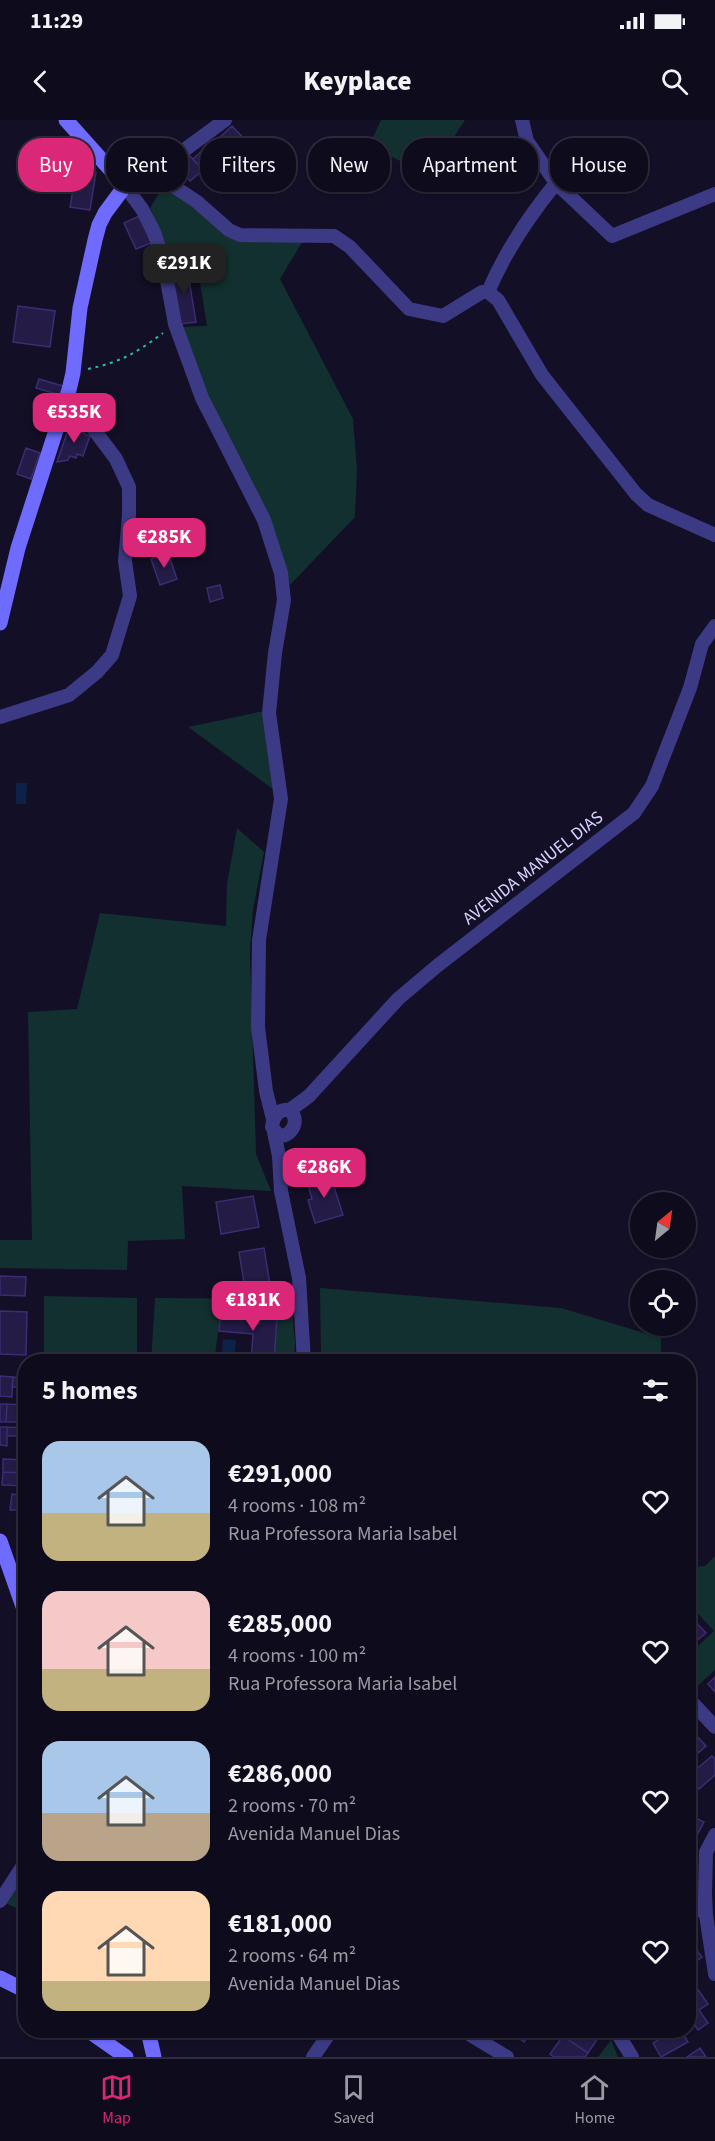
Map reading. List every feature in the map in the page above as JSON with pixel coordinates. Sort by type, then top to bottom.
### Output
[{"type":"street","points":[[66,120],[106,166]]},
{"type":"street","points":[[188,147],[225,120]]},
{"type":"street","points":[[522,120],[527,141],[550,174]]},
{"type":"street","points":[[488,292],[495,275],[531,214],[550,190]]},
{"type":"street","points":[[0,623],[18,548],[73,373],[80,308],[99,225],[120,192]]},
{"type":"street","points":[[129,192],[142,209],[154,232],[163,259],[175,324],[202,398],[264,520],[281,573],[284,600],[275,653],[269,713],[281,799],[259,940],[258,1027],[266,1090],[274,1126],[279,1136],[284,1136],[293,1128],[296,1119],[266,1090]]},
{"type":"street","points":[[182,192],[229,230],[240,235],[334,236],[350,247],[409,309],[443,316],[483,292],[488,292],[498,300],[542,375],[636,494],[648,505],[715,536]]},
{"type":"street","points":[[566,192],[612,236],[715,194]]},
{"type":"street","points":[[0,717],[69,695],[98,672],[112,655],[130,596],[125,561],[129,487],[116,459],[74,403],[66,399]]},
{"type":"street","name":"AVENIDA MANUEL DIAS","points":[[304,1354],[299,1278],[281,1191],[274,1126],[277,1113],[309,1096],[398,999],[446,958],[634,813],[652,786],[690,688],[702,644],[715,626]]},
{"type":"street","name":"AVENIDA MANUEL DIAS","points":[[279,1156],[309,1096]]},
{"type":"street","points":[[0,1541],[18,1592]]},
{"type":"street","points":[[696,1707],[715,1727]]},
{"type":"street","points":[[715,1835],[706,1852],[706,1916],[715,1974]]},
{"type":"street","points":[[0,1901],[18,1873]]},
{"type":"street","points":[[696,1905],[706,1916]]},
{"type":"street","points":[[0,1978],[18,1987]]},
{"type":"street","points":[[99,2038],[126,2057]]},
{"type":"street","points":[[150,2038],[154,2057]]},
{"type":"street","points":[[312,2057],[326,2038]]},
{"type":"street","points":[[476,2038],[507,2057]]},
{"type":"street","points":[[620,2038],[632,2057]]},
{"type":"path","points":[[73,373],[115,363],[138,352],[175,324]]},
{"type":"green space","points":[[381,120],[465,120],[453,138],[402,138],[402,162],[390,156],[390,138],[373,138]]},
{"type":"green space","points":[[160,192],[172,192],[192,203],[225,235],[304,239],[280,279],[353,419],[357,469],[355,517],[290,585],[271,524],[201,380],[180,327],[207,326],[197,264],[171,269],[170,257],[150,208]]},
{"type":"green space","points":[[264,711],[273,789],[188,727]]},
{"type":"green space","points":[[237,828],[264,852],[253,910],[250,952],[256,1154],[271,1191],[182,1186],[185,1239],[128,1241],[127,1270],[0,1268],[0,1240],[32,1240],[28,1012],[77,1009],[100,913],[226,926],[227,884]]},
{"type":"green space","points":[[320,1288],[561,1308],[630,1329],[630,1336],[661,1338],[661,1354],[321,1354]]},
{"type":"green space","points":[[44,1296],[137,1298],[137,1354],[44,1354]]},
{"type":"green space","points":[[155,1298],[291,1299],[294,1354],[275,1354],[277,1316],[221,1311],[215,1354],[152,1354]]},
{"type":"green space","points":[[715,1556],[715,1670],[696,1687],[696,1648],[714,1631],[696,1612],[696,1567],[705,1566]]},
{"type":"green space","points":[[18,1882],[18,1909],[5,1903]]},
{"type":"green space","points":[[611,2040],[618,2057],[598,2057]]},
{"type":"water","points":[[16,783],[27,783],[26,804],[16,804]]},
{"type":"water","points":[[223,1339],[236,1340],[235,1354],[222,1354]]},
{"type":"building","points":[[232,126],[243,138],[219,138]]},
{"type":"building","points":[[200,152],[200,167],[193,159]]},
{"type":"building","points":[[190,156],[200,167],[200,173],[190,181],[188,179],[188,158]]},
{"type":"building","points":[[73,192],[93,192],[90,210],[70,207]]},
{"type":"building","points":[[139,216],[151,243],[136,249],[124,223]]},
{"type":"building","points":[[187,267],[196,322],[180,324],[171,269]]},
{"type":"building","points":[[18,306],[55,311],[50,347],[13,342]]},
{"type":"building","points":[[39,379],[63,386],[60,395],[36,388]]},
{"type":"building","points":[[70,424],[81,427],[79,432],[90,436],[83,456],[77,454],[76,458],[70,456],[68,460],[57,462]]},
{"type":"building","points":[[26,448],[40,453],[31,479],[17,474]]},
{"type":"building","points":[[168,553],[177,579],[160,585],[151,559]]},
{"type":"building","points":[[220,585],[223,598],[210,602],[207,588]]},
{"type":"building","points":[[330,1174],[343,1215],[315,1223],[308,1200],[312,1199],[307,1181]]},
{"type":"building","points":[[253,1196],[259,1227],[221,1234],[216,1202]]},
{"type":"building","points":[[264,1248],[270,1285],[245,1289],[239,1252]]},
{"type":"building","points":[[0,1276],[26,1277],[25,1296],[0,1295]]},
{"type":"building","points":[[0,1311],[27,1312],[26,1354],[0,1354]]},
{"type":"building","points":[[221,1311],[277,1316],[275,1354],[252,1354],[253,1334],[219,1331]]},
{"type":"building","points":[[0,1376],[13,1377],[12,1397],[0,1396]]},
{"type":"building","points":[[13,1377],[18,1377],[18,1387],[12,1387]]},
{"type":"building","points":[[0,1404],[7,1404],[6,1422],[0,1422]]},
{"type":"building","points":[[7,1404],[18,1405],[18,1422],[6,1422]]},
{"type":"building","points":[[0,1427],[7,1427],[7,1446],[0,1445]]},
{"type":"building","points":[[7,1427],[18,1428],[18,1436],[7,1436]]},
{"type":"building","points":[[3,1459],[18,1460],[18,1473],[3,1472]]},
{"type":"building","points":[[3,1472],[18,1473],[18,1486],[2,1485]]},
{"type":"building","points":[[12,1494],[18,1495],[18,1510],[10,1510]]},
{"type":"building","points":[[696,1622],[706,1633],[696,1641]]},
{"type":"building","points":[[715,1677],[715,1692],[708,1684]]},
{"type":"building","points":[[696,1735],[706,1746],[696,1755]]},
{"type":"building","points":[[712,1756],[715,1759],[715,1775],[699,1789],[696,1785],[696,1769]]},
{"type":"building","points":[[696,1818],[704,1822],[696,1837]]},
{"type":"building","points":[[696,1949],[702,1957],[696,1961]]},
{"type":"building","points":[[696,1989],[708,2004],[699,2010],[708,2023],[698,2030],[696,2027]]},
{"type":"building","points":[[562,2038],[566,2038],[588,2053],[585,2057],[554,2057],[550,2054]]},
{"type":"building","points":[[566,2038],[598,2038],[588,2053]]},
{"type":"building","points":[[661,2038],[685,2038],[688,2042],[661,2057],[653,2043]]},
{"type":"building","points":[[700,2048],[706,2057],[687,2057]]}]
